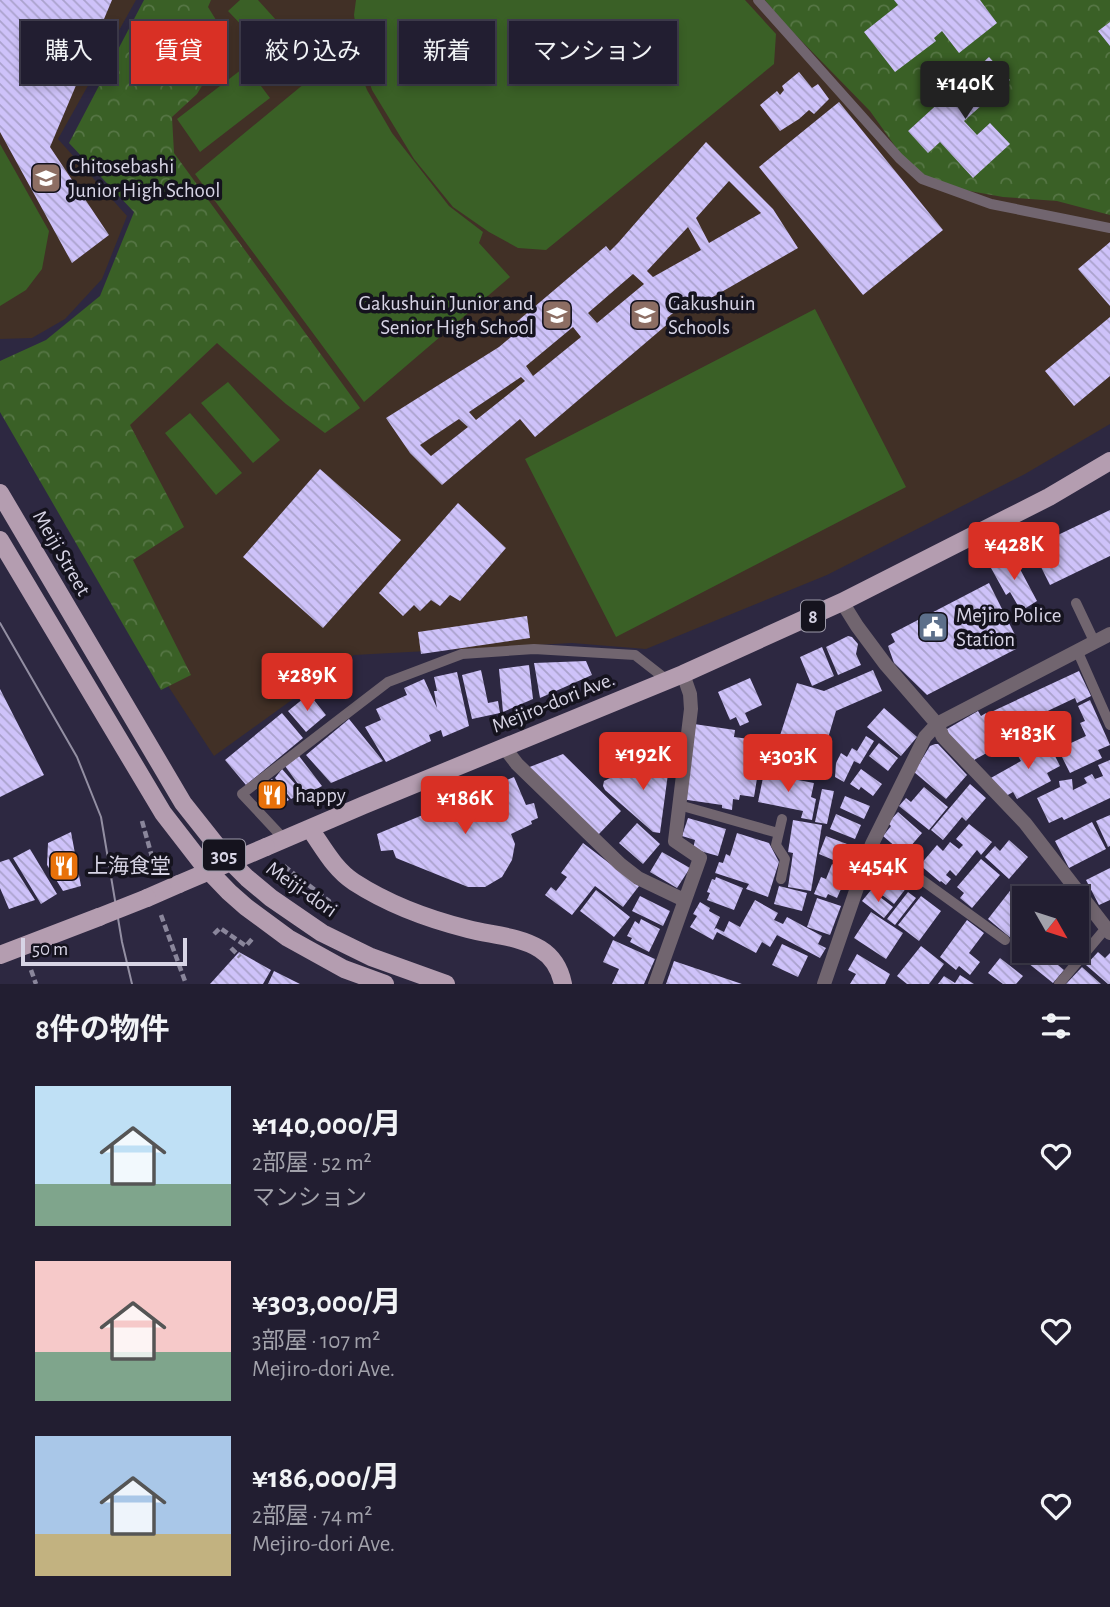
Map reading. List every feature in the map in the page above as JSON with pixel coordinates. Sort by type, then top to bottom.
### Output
[{"type":"main road","name":"Mejiro-dori Ave.","points":[[0,955],[147,898],[675,677],[842,602],[1049,497],[1110,461]]},
{"type":"main road","name":"Meiji Street","points":[[0,493],[183,803],[225,856],[271,898],[321,933],[371,957],[446,984]]},
{"type":"main road","name":"305","points":[[0,540],[163,813],[204,866],[246,907],[288,938],[344,969],[385,984]]},
{"type":"main road","points":[[310,829],[339,870],[367,890],[432,919],[522,941],[539,948],[550,956],[563,984]]},
{"type":"street","points":[[842,602],[886,665],[937,724],[943,737],[1025,823],[1108,930]]},
{"type":"street","points":[[824,984],[872,844],[925,737],[937,724],[1110,634]]},
{"type":"street","points":[[654,984],[700,858],[676,841],[691,709],[690,694],[675,677]]},
{"type":"street","points":[[504,747],[517,764],[620,864],[638,878],[684,900]]},
{"type":"lane","points":[[758,0],[922,179],[990,204],[1110,228]]},
{"type":"lane","points":[[1076,603],[1094,641]]},
{"type":"lane","points":[[284,839],[243,794],[388,682],[462,654],[534,649],[635,655],[675,677]]},
{"type":"lane","points":[[1077,650],[1110,725]]},
{"type":"lane","points":[[679,805],[778,833]]},
{"type":"lane","points":[[781,879],[785,859],[776,845],[782,819]]},
{"type":"lane","points":[[872,844],[1006,940]]},
{"type":"lane","points":[[1059,984],[1108,930]]},
{"type":"path","points":[[142,821],[154,864]]},
{"type":"path","points":[[284,866],[329,901],[328,910]]},
{"type":"path","points":[[161,915],[186,984]]},
{"type":"path","points":[[214,934],[220,928],[246,946],[253,938]]},
{"type":"path","points":[[231,948],[240,957]]},
{"type":"path","points":[[31,970],[36,984]]},
{"type":"shaded area","name":"Chitosebashi Junior High School","points":[[0,0],[136,0],[117,34],[117,21],[21,21],[21,84],[89,84],[58,139],[127,216],[102,279],[65,319],[32,338],[0,339]]},
{"type":"shaded area","name":"Gakushuin Schools","points":[[152,0],[1110,0],[1110,424],[1025,474],[827,575],[646,649],[572,643],[354,655],[214,756],[66,519],[203,243],[82,146],[112,84],[117,84],[117,73],[131,44],[131,84],[227,84],[227,21],[142,21]]},
{"type":"green space","points":[[144,0],[211,0],[208,7],[217,21],[133,21]]},
{"type":"green space","points":[[240,0],[258,0],[277,21],[241,21],[241,25],[228,11]]},
{"type":"green space","points":[[356,0],[745,0],[776,34],[774,64],[546,250],[518,248],[453,207],[414,159],[370,84],[385,84],[385,21],[355,21]]},
{"type":"green space","points":[[765,0],[1110,0],[1110,215],[1057,201],[1003,197],[953,188],[915,174],[870,111]]},
{"type":"green space","points":[[131,25],[131,84],[203,84],[197,94],[172,117],[174,153],[360,408],[325,433],[286,404],[217,343],[130,425],[184,527],[133,560],[191,675],[161,690],[0,412],[0,361],[46,340],[100,296],[134,212],[69,143],[100,84],[117,84],[117,51]]},
{"type":"green space","points":[[241,70],[241,84],[260,84],[270,98],[200,152],[177,119],[223,84],[227,84],[227,81]]},
{"type":"green space","points":[[304,84],[365,84],[392,133],[449,206],[483,232],[479,243],[510,277],[364,402],[195,174]]},
{"type":"green space","points":[[0,144],[49,231],[42,269],[26,290],[0,306]]},
{"type":"green space","points":[[815,309],[906,487],[616,637],[525,459]]},
{"type":"green space","points":[[228,382],[280,440],[253,463],[201,403]]},
{"type":"green space","points":[[190,413],[242,473],[216,495],[165,433]]},
{"type":"building","points":[[0,0],[112,0],[103,21],[21,21],[21,84],[77,84],[50,147],[109,235],[72,263],[0,132]]},
{"type":"building","points":[[894,0],[980,0],[997,23],[959,53],[942,31],[934,38],[936,41],[895,72],[864,32],[898,5]]},
{"type":"building","points":[[1110,22],[1110,46],[1098,31]]},
{"type":"building","points":[[989,57],[1010,80],[964,121],[977,135],[990,123],[1010,144],[973,178],[940,142],[928,153],[908,131]]},
{"type":"building","points":[[799,72],[812,88],[818,84],[829,99],[814,114],[809,110],[780,131],[760,105],[777,91],[780,95],[784,90],[782,86]]},
{"type":"building","points":[[839,102],[943,230],[863,295],[759,167]]},
{"type":"building","name":"Gakushuin Junior and Senior High School","points":[[706,142],[773,209],[798,248],[692,309],[688,301],[667,318],[670,322],[535,437],[520,419],[442,485],[410,453],[386,418],[499,347],[511,337],[506,331],[606,246],[610,251]],"holes":[[[729,181],[761,213],[709,243],[696,218]],[[688,227],[701,250],[653,277],[647,271]],[[633,274],[644,284],[597,323],[588,313]],[[573,327],[581,337],[533,376],[526,366]],[[521,377],[525,381],[476,420],[469,412]],[[459,419],[468,427],[431,456],[420,445]]]},
{"type":"building","points":[[1110,242],[1110,306],[1078,269]]},
{"type":"building","points":[[1110,317],[1110,376],[1074,406],[1045,371]]},
{"type":"building","points":[[320,469],[401,540],[323,628],[243,557]]},
{"type":"building","points":[[458,503],[506,548],[460,601],[450,595],[440,606],[431,600],[420,611],[414,605],[403,616],[379,593]]},
{"type":"building","points":[[1110,510],[1110,556],[1050,585],[1039,563],[1045,561],[1037,545]]},
{"type":"building","points":[[1012,554],[1037,601],[1021,611],[1010,592],[1006,595],[991,568]]},
{"type":"building","points":[[989,583],[1017,639],[1016,649],[927,695],[894,663],[888,646],[895,642],[891,634]]},
{"type":"building","points":[[527,616],[530,638],[421,654],[418,632]]},
{"type":"building","points":[[848,636],[858,644],[856,654],[861,665],[838,675],[826,647]]},
{"type":"building","points":[[822,647],[834,676],[812,686],[800,657]]},
{"type":"building","points":[[586,661],[592,675],[540,698],[534,663]]},
{"type":"building","points":[[529,665],[533,699],[503,712],[499,669]]},
{"type":"building","points":[[481,670],[488,703],[498,701],[500,713],[472,719],[462,675]]},
{"type":"building","points":[[873,670],[882,691],[836,711],[820,765],[775,751],[797,683],[824,691]]},
{"type":"building","points":[[1079,671],[1091,696],[1077,703],[1075,698],[1016,726],[1019,732],[1004,739],[991,712]]},
{"type":"building","points":[[457,672],[469,726],[443,737],[441,730],[429,735],[431,741],[386,762],[365,727],[381,720],[376,709],[407,695],[404,688],[424,679],[437,708],[434,677]]},
{"type":"building","points":[[750,678],[762,705],[745,713],[749,722],[740,726],[736,717],[730,720],[718,692]]},
{"type":"building","points":[[0,689],[44,775],[0,797]]},
{"type":"building","points":[[309,694],[326,715],[306,732],[288,711]]},
{"type":"building","points":[[1090,700],[1110,745],[1098,750],[1102,758],[1070,773],[1058,749],[1086,736],[1080,723],[1085,721],[1078,706]]},
{"type":"building","points":[[884,708],[917,737],[901,756],[867,727]]},
{"type":"building","points":[[978,711],[981,716],[986,713],[1002,742],[970,760],[949,737],[947,729]]},
{"type":"building","points":[[282,713],[303,738],[246,785],[225,760]]},
{"type":"building","points":[[349,719],[383,761],[331,783],[306,755]]},
{"type":"building","points":[[694,724],[735,730],[734,737],[749,739],[748,746],[762,748],[754,797],[740,795],[739,800],[733,799],[732,810],[722,808],[722,805],[681,799]]},
{"type":"building","points":[[866,736],[874,741],[860,764],[854,761],[844,782],[835,777],[836,763],[841,753],[847,757],[852,748],[857,751]]},
{"type":"building","points":[[1045,736],[1060,766],[1047,773],[1051,781],[1017,799],[1013,792],[1006,796],[989,779],[1021,761],[1018,756],[1030,750],[1028,745]]},
{"type":"building","points":[[879,743],[898,758],[888,771],[869,756]]},
{"type":"building","points":[[935,744],[967,775],[946,799],[914,772],[930,746]]},
{"type":"building","points":[[563,754],[621,811],[598,835],[527,768]]},
{"type":"building","points":[[299,756],[322,786],[306,795],[285,766]]},
{"type":"building","points":[[659,757],[670,759],[660,833],[653,832],[603,786],[604,781],[620,773],[634,774],[635,767],[646,769],[647,763],[658,764]]},
{"type":"building","points":[[1110,760],[1110,798],[1064,820],[1062,817],[1049,823],[1037,798],[1060,787],[1059,781],[1072,779],[1073,790],[1087,783],[1084,778],[1092,774],[1095,779],[1103,776],[1098,765]]},
{"type":"building","points":[[765,768],[772,769],[771,775],[814,783],[811,797],[816,799],[812,820],[801,818],[803,811],[758,802]]},
{"type":"building","points":[[282,769],[303,793],[291,799],[275,778]]},
{"type":"building","points":[[861,769],[882,784],[873,796],[861,787],[859,790],[850,784]]},
{"type":"building","points":[[514,777],[526,805],[534,803],[538,818],[531,821],[532,824],[511,834],[515,844],[512,860],[502,877],[485,887],[468,887],[396,858],[393,850],[381,851],[377,834]]},
{"type":"building","points":[[272,779],[289,800],[269,806],[257,797],[261,788]]},
{"type":"building","points":[[970,784],[986,798],[966,821],[962,817],[943,840],[931,830]]},
{"type":"building","points":[[924,787],[948,807],[929,830],[899,806],[906,798],[911,802]]},
{"type":"building","points":[[822,789],[834,791],[827,824],[815,822]]},
{"type":"building","points":[[845,796],[870,806],[864,819],[840,808]]},
{"type":"building","points":[[898,812],[922,833],[904,854],[883,836],[891,826],[888,823]]},
{"type":"building","points":[[836,814],[861,825],[855,839],[830,829]]},
{"type":"building","points":[[1110,815],[1110,846],[1108,847],[1096,821]]},
{"type":"building","points":[[688,818],[726,829],[718,856],[693,849],[695,840],[682,836]]},
{"type":"building","points":[[793,820],[822,825],[811,891],[788,887],[793,853],[788,852]]},
{"type":"building","points":[[1092,822],[1106,849],[1069,868],[1055,841]]},
{"type":"building","points":[[637,823],[660,844],[643,864],[619,843]]},
{"type":"building","points":[[969,824],[992,842],[981,855],[977,850],[956,876],[950,870],[946,875],[951,879],[946,885],[920,865],[937,845],[943,851],[950,842],[959,849],[963,845],[956,839]]},
{"type":"building","points":[[71,832],[81,886],[63,891],[47,865],[48,843]]},
{"type":"building","points":[[737,833],[769,843],[779,862],[768,897],[746,889],[749,884],[715,873],[726,854],[730,856]]},
{"type":"building","points":[[826,836],[860,849],[852,868],[819,854]]},
{"type":"building","points":[[1009,840],[1028,857],[1009,879],[985,857],[995,846],[1000,851]]},
{"type":"building","points":[[583,843],[639,886],[623,907],[595,886],[572,915],[545,895],[551,887],[556,891],[567,877],[561,873]]},
{"type":"building","points":[[30,849],[57,894],[41,904],[13,858]]},
{"type":"building","points":[[662,852],[690,868],[677,888],[650,872]]},
{"type":"building","points":[[9,859],[35,900],[9,909],[0,888],[0,862]]},
{"type":"building","points":[[981,859],[1000,875],[972,908],[960,898],[964,893],[957,887]]},
{"type":"building","points":[[832,864],[851,872],[837,898],[828,894],[826,898],[814,894],[821,877],[826,879]]},
{"type":"building","points":[[888,866],[910,883],[894,904],[872,887]]},
{"type":"building","points":[[1110,868],[1110,900],[1099,905],[1086,880]]},
{"type":"building","points":[[716,877],[743,888],[734,910],[707,900],[712,879],[715,880]]},
{"type":"building","points":[[779,886],[807,893],[802,911],[774,904]]},
{"type":"building","points":[[1012,888],[1012,939],[988,919]]},
{"type":"building","points":[[596,890],[630,917],[614,937],[580,911]]},
{"type":"building","points":[[871,890],[893,907],[884,918],[862,901]]},
{"type":"building","points":[[908,892],[916,898],[895,925],[887,919]]},
{"type":"building","points":[[640,896],[670,911],[663,926],[632,911]]},
{"type":"building","points":[[921,896],[941,911],[919,941],[898,925]]},
{"type":"building","points":[[817,898],[841,906],[830,935],[807,927]]},
{"type":"building","points":[[755,900],[778,913],[774,920],[783,924],[787,917],[822,936],[818,944],[826,948],[820,958],[777,935],[770,947],[762,942],[756,953],[717,932],[713,940],[690,927],[697,916],[693,914],[700,902],[720,917],[714,930],[716,928],[724,932],[729,921],[740,927]]},
{"type":"building","points":[[871,912],[903,933],[886,959],[854,938]]},
{"type":"building","points":[[641,919],[660,929],[649,952],[630,942],[632,938],[627,936],[635,921],[639,924]]},
{"type":"building","points":[[967,920],[984,933],[969,953],[980,962],[970,975],[959,966],[956,970],[940,957]]},
{"type":"building","points":[[613,940],[655,959],[644,984],[612,984],[619,969],[603,962]]},
{"type":"building","points":[[782,944],[808,956],[798,977],[772,965]]},
{"type":"building","points":[[921,946],[944,964],[929,984],[907,984],[897,976]]},
{"type":"building","points":[[239,952],[271,970],[263,984],[210,984]]},
{"type":"building","points":[[1098,952],[1105,958],[1110,953],[1110,984],[1086,965]]},
{"type":"building","points":[[857,954],[890,974],[885,984],[850,984],[856,974],[848,970]]},
{"type":"building","points":[[1000,958],[1023,976],[1016,984],[1003,984],[988,973]]},
{"type":"building","points":[[674,961],[742,984],[666,984]]},
{"type":"building","points":[[1028,963],[1056,963],[1064,970],[1053,983]]},
{"type":"building","points":[[1082,967],[1101,984],[1066,984]]},
{"type":"building","points":[[274,971],[300,984],[268,984]]},
{"type":"building","points":[[960,975],[974,984],[938,984],[944,976],[955,983]]},
{"type":"tram line","points":[[0,623],[77,757],[101,817],[122,942],[132,984]]},
{"type":"place","name":"Chitosebashi Junior High School","points":[[46,178]]},
{"type":"place","name":"Gakushuin Junior and Senior High School","points":[[557,315]]},
{"type":"place","name":"Gakushuin Schools","points":[[645,315]]},
{"type":"place","name":"Mejiro Police Station","points":[[933,627]]},
{"type":"place","name":"happy","points":[[272,795]]},
{"type":"place","name":"上海食堂","points":[[64,866]]}]
